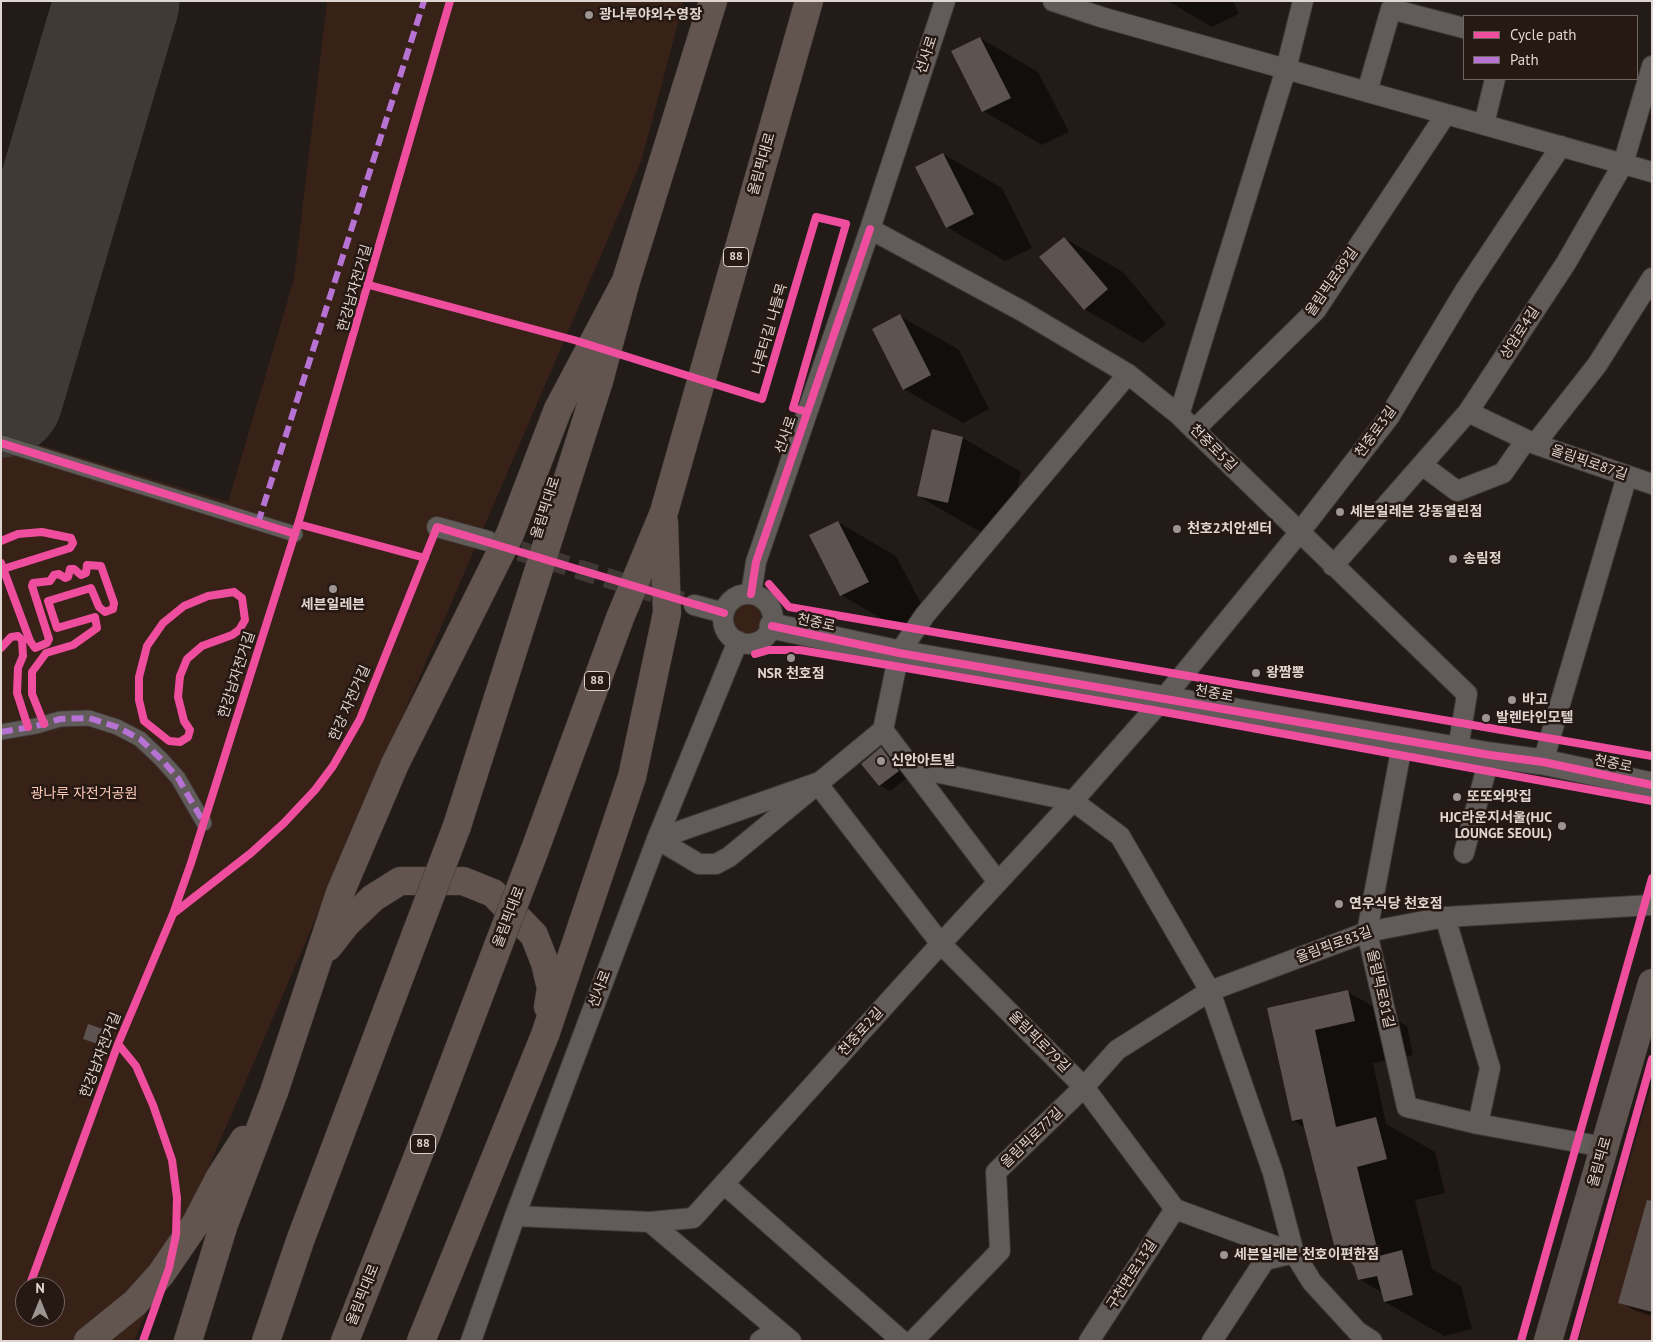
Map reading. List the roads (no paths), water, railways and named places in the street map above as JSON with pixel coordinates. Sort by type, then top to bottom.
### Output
[{"type":"highway","name":"올림픽대로","points":[[266,1341],[300,1241],[456,826],[600,381],[626,281],[713,1]]},
{"type":"highway","name":"올림픽대로","points":[[345,1341],[427,1134],[620,618],[664,512],[808,1]]},
{"type":"highway","points":[[188,1341],[224,1224],[274,1092],[340,893],[395,764],[510,534],[558,409],[626,281]]},
{"type":"highway","points":[[421,1341],[545,1036],[632,777],[667,613],[664,512]]},
{"type":"highway","points":[[318,962],[346,924],[373,898],[400,881],[463,881],[493,893],[534,935],[545,963],[550,988],[545,1036]]},
{"type":"highway","points":[[88,1341],[135,1303],[161,1274],[196,1223],[220,1177],[274,1092]]},
{"type":"highway","points":[[247,1341],[300,1241]]},
{"type":"main road","name":"올림픽로","points":[[1548,1341],[1652,984]]},
{"type":"street","name":"선사로","points":[[751,594],[756,562],[870,230],[945,1]]},
{"type":"street","points":[[1053,1],[1652,172]]},
{"type":"street","points":[[1179,415],[1286,69],[1303,1]]},
{"type":"street","points":[[1367,92],[1391,8],[1463,28]]},
{"type":"street","name":"상암로4길","points":[[1333,566],[1468,412],[1566,263],[1623,164],[1652,66]]},
{"type":"street","points":[[1484,124],[1495,80]]},
{"type":"street","name":"올림픽로89길","points":[[1194,430],[1316,310],[1446,114]]},
{"type":"street","name":"천중로3길","points":[[1164,698],[1299,533],[1389,417],[1466,288],[1561,146]]},
{"type":"street","name":"천중로5길","points":[[870,230],[1022,311],[1128,374],[1179,415],[1467,694],[1458,749]]},
{"type":"street","points":[[1422,465],[1457,491],[1502,473],[1596,366],[1652,278]]},
{"type":"street","points":[[657,839],[699,864],[716,864],[729,857],[816,783],[883,730],[899,653],[925,614],[1128,374]]},
{"type":"street","name":"올림픽로87길","points":[[1468,412],[1530,442],[1652,484]]},
{"type":"street","points":[[1,443],[295,534]]},
{"type":"street","points":[[1543,762],[1627,476]]},
{"type":"street","points":[[437,527],[488,541]]},
{"type":"street","points":[[751,594],[766,600],[773,614],[772,626],[766,637],[759,642],[751,644],[738,642],[728,634],[724,626],[724,613],[729,602],[735,597],[751,594]]},
{"type":"street","points":[[694,605],[724,613]]},
{"type":"street","name":"천중로","points":[[772,626],[899,653],[1490,756],[1543,762],[1652,785]]},
{"type":"street","name":"선사로","points":[[471,1341],[515,1216],[657,839],[738,642]]},
{"type":"street","name":"천중로2길","points":[[515,1216],[650,1222],[694,1218],[940,944],[1073,801],[1164,698]]},
{"type":"street","points":[[1,732],[36,726],[60,719],[89,718],[117,727],[140,739],[161,759],[178,778],[204,822]]},
{"type":"street","points":[[883,730],[998,882]]},
{"type":"street","name":"올림픽로81길","points":[[1403,740],[1367,932],[1407,1107],[1478,1124],[1604,1147]]},
{"type":"street","points":[[1464,852],[1490,756]]},
{"type":"street","points":[[912,767],[1073,801],[1120,836],[1210,991],[1273,1173],[1294,1253],[1312,1282],[1360,1337]]},
{"type":"street","points":[[657,839],[816,783]]},
{"type":"street","name":"올림픽로79길","points":[[816,783],[940,944],[1084,1087],[1175,1210]]},
{"type":"street","name":"올림픽로83길","points":[[1084,1087],[1117,1050],[1210,991],[1367,932],[1446,917],[1652,905]]},
{"type":"street","points":[[1446,917],[1490,1068],[1478,1124]]},
{"type":"street","name":"올림픽로77길","points":[[914,1341],[1000,1251],[996,1172],[1084,1087]]},
{"type":"street","points":[[724,1184],[902,1341]]},
{"type":"street","points":[[1175,1210],[1294,1253]]},
{"type":"street","name":"구천면로13길","points":[[1089,1341],[1175,1210]]},
{"type":"street","points":[[650,1222],[784,1335]]},
{"type":"street","points":[[1212,1341],[1265,1260],[1294,1253]]},
{"type":"street","points":[[760,1341],[784,1335]]},
{"type":"tunnel","points":[[491,542],[694,605]]},
{"type":"place","name":"광나루야외수영장","points":[[589,15]]},
{"type":"place","name":"세븐일레븐 강동열린점","points":[[1340,512]]},
{"type":"place","name":"천호2치안센터","points":[[1177,529]]},
{"type":"place","name":"송림정","points":[[1453,559]]},
{"type":"place","name":"세븐일레븐","points":[[333,589]]},
{"type":"place","name":"NSR 천호점","points":[[791,658]]},
{"type":"place","name":"왕짬뽕","points":[[1256,673]]},
{"type":"place","name":"바고","points":[[1512,700]]},
{"type":"place","name":"발렌타인모텔","points":[[1486,718]]},
{"type":"place","name":"신안아트빌","points":[[881,761]]},
{"type":"place","name":"또또와맛집","points":[[1457,797]]},
{"type":"place","name":"HJC라운지서울(HJC LOUNGE SEOUL)","points":[[1562,826]]},
{"type":"place","name":"연우식당 천호점","points":[[1339,904]]},
{"type":"place","name":"세븐일레븐 천호이편한점","points":[[1224,1255]]},
{"type":"park label","name":"광나루 자전거공원","points":[[84,794]]}]
